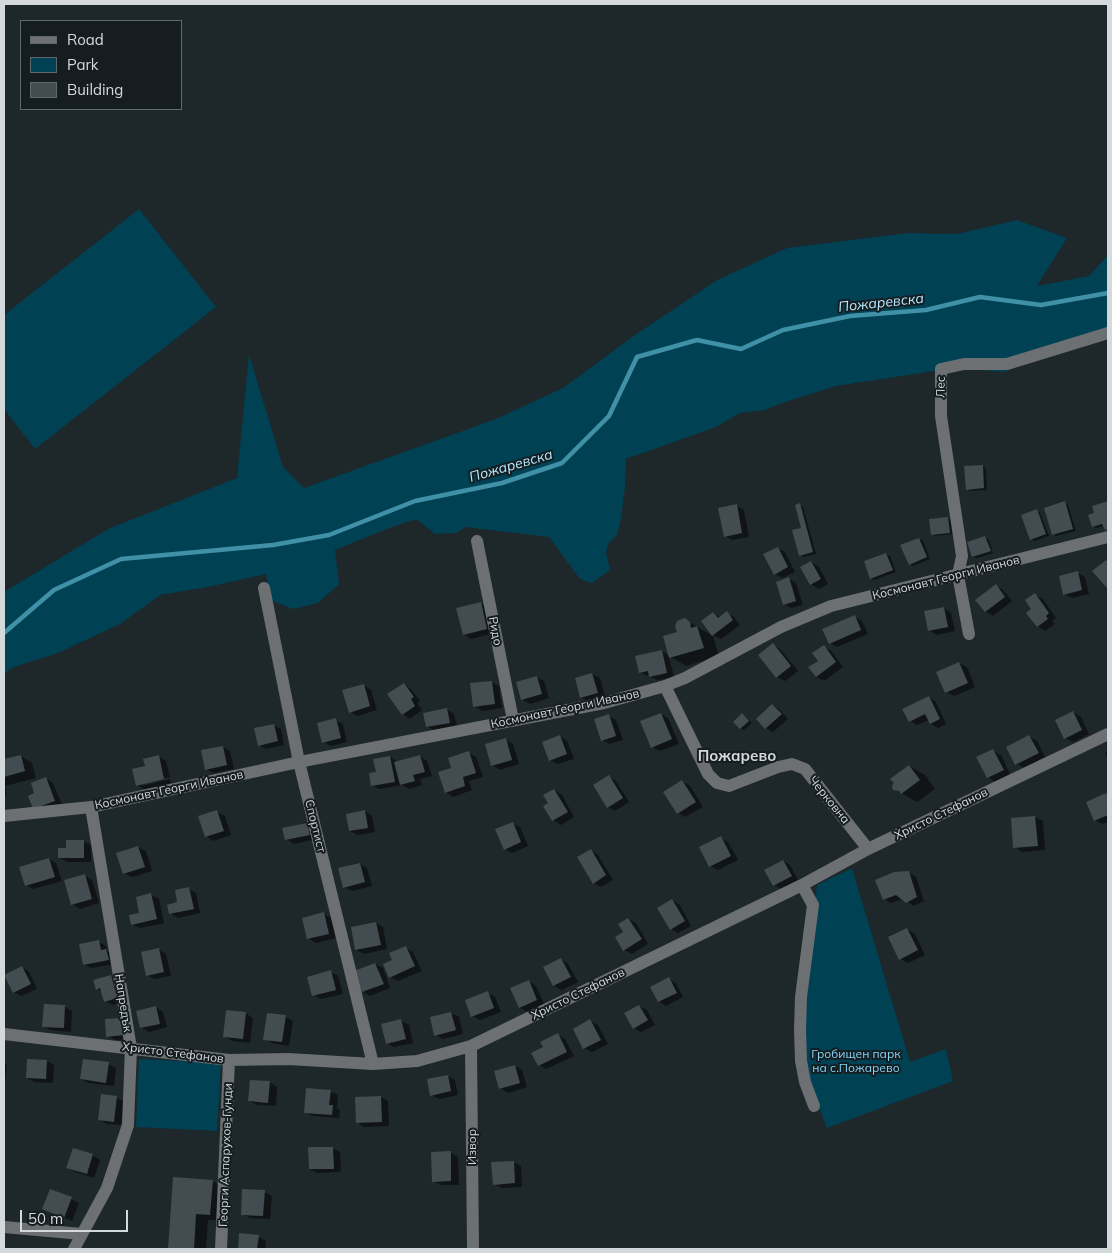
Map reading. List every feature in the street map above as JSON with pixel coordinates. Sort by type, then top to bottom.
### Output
[{"type":"street","name":"Лес","points":[[958,574],[962,556],[940,416],[941,369],[964,364],[1006,364],[1108,332]]},
{"type":"street","name":"Космонавт Георги Иванов","points":[[4,816],[91,807],[299,762],[604,703],[665,686],[685,678],[780,627],[831,606],[1108,537]]},
{"type":"street","name":"Ридо","points":[[477,541],[513,720]]},
{"type":"street","points":[[958,574],[969,634]]},
{"type":"street","name":"Спортист","points":[[264,588],[299,762],[373,1064]]},
{"type":"street","name":"Черковна","points":[[665,686],[708,774],[717,783],[729,786],[778,767],[792,764],[805,769],[868,849]]},
{"type":"street","name":"Христо Стефанов","points":[[4,1034],[229,1060],[288,1059],[373,1064],[417,1061],[471,1046],[802,885],[868,849],[1108,734]]},
{"type":"street","name":"Напредък","points":[[74,1249],[107,1188],[128,1125],[131,1048],[91,807]]},
{"type":"street","points":[[802,885],[813,905],[801,997],[801,1061],[805,1082],[814,1106]]},
{"type":"street","name":"Извор","points":[[471,1046],[473,1249]]},
{"type":"street","name":"Георги Аспарухов-Гунди","points":[[221,1249],[229,1060]]},
{"type":"street","points":[[4,1227],[82,1234]]},
{"type":"green space","points":[[139,209],[216,307],[35,449],[4,409],[4,315]]},
{"type":"green space","points":[[1017,220],[1067,238],[1037,286],[1089,276],[1108,255],[1108,336],[1044,355],[1004,372],[954,368],[836,386],[765,410],[740,413],[716,427],[626,459],[621,518],[617,535],[608,544],[606,553],[610,570],[592,583],[580,579],[549,537],[465,527],[457,533],[435,534],[416,519],[335,550],[339,584],[318,603],[293,609],[270,600],[266,574],[160,595],[120,624],[58,653],[14,667],[4,674],[4,592],[108,529],[237,478],[249,354],[283,467],[304,488],[496,419],[563,388],[635,335],[717,280],[787,248],[908,233],[957,234]]},
{"type":"green space","name":"Гробищен парк на с.Пожарево","points":[[852,868],[910,1062],[946,1049],[953,1081],[827,1128],[805,1072],[806,980],[817,885]]},
{"type":"green space","points":[[139,1059],[221,1063],[217,1131],[136,1127]]},
{"type":"building","points":[[983,465],[984,488],[966,490],[964,466]]},
{"type":"building","points":[[1065,501],[1073,529],[1052,535],[1044,508]]},
{"type":"building","points":[[1108,501],[1108,529],[1105,530],[1102,524],[1092,527],[1088,515],[1094,513],[1092,506]]},
{"type":"building","points":[[800,503],[813,552],[799,556],[792,530],[801,528],[795,505]]},
{"type":"building","points":[[737,504],[742,533],[724,537],[718,508]]},
{"type":"building","points":[[1037,509],[1046,534],[1030,540],[1021,515]]},
{"type":"building","points":[[948,517],[950,533],[931,535],[929,519]]},
{"type":"building","points":[[985,536],[991,551],[972,557],[967,542]]},
{"type":"building","points":[[919,538],[927,557],[909,565],[900,545]]},
{"type":"building","points":[[778,547],[788,567],[774,575],[763,554]]},
{"type":"building","points":[[886,553],[893,570],[870,579],[864,561]]},
{"type":"building","points":[[1106,560],[1108,562],[1107,588],[1092,571]]},
{"type":"building","points":[[811,561],[821,579],[810,585],[800,567]]},
{"type":"building","points":[[1078,571],[1082,590],[1063,595],[1059,576]]},
{"type":"building","points":[[789,577],[796,601],[783,605],[776,582]]},
{"type":"building","points":[[996,584],[1005,597],[985,612],[975,600]]},
{"type":"building","points":[[1035,593],[1049,613],[1046,616],[1048,619],[1037,627],[1026,613],[1031,609],[1025,600]]},
{"type":"building","points":[[481,602],[487,629],[463,635],[456,608]]},
{"type":"building","points":[[944,607],[948,627],[928,631],[924,611]]},
{"type":"building","points":[[727,611],[733,620],[712,636],[701,621],[713,612],[718,618]]},
{"type":"building","points":[[855,615],[861,630],[829,644],[822,629]]},
{"type":"building","points":[[685,618],[690,622],[691,628],[697,626],[704,648],[669,658],[663,636],[677,632],[675,627],[677,621]]},
{"type":"building","points":[[773,643],[791,666],[776,678],[758,655]]},
{"type":"building","points":[[824,645],[836,662],[816,677],[808,667],[818,661],[812,653]]},
{"type":"building","points":[[662,650],[667,673],[649,677],[648,671],[639,673],[635,656]]},
{"type":"building","points":[[959,662],[968,683],[945,693],[936,672]]},
{"type":"building","points":[[592,673],[598,693],[580,698],[575,678]]},
{"type":"building","points":[[537,676],[542,694],[521,700],[516,682]]},
{"type":"building","points":[[492,681],[495,704],[473,707],[470,683]]},
{"type":"building","points":[[404,683],[414,697],[411,699],[415,706],[402,715],[387,694]]},
{"type":"building","points":[[364,684],[370,706],[349,713],[342,690]]},
{"type":"building","points":[[929,696],[940,719],[930,724],[925,714],[909,722],[902,709]]},
{"type":"building","points":[[772,704],[782,714],[765,729],[756,719]]},
{"type":"building","points":[[447,708],[450,723],[426,727],[423,713]]},
{"type":"building","points":[[1073,711],[1082,730],[1064,739],[1055,720]]},
{"type":"building","points":[[661,713],[672,739],[651,748],[640,721]]},
{"type":"building","points":[[742,713],[749,721],[740,729],[733,722]]},
{"type":"building","points":[[609,714],[616,736],[601,741],[594,719]]},
{"type":"building","points":[[336,718],[341,738],[322,743],[317,723]]},
{"type":"building","points":[[274,724],[278,741],[258,746],[254,728]]},
{"type":"building","points":[[560,735],[567,754],[549,761],[542,742]]},
{"type":"building","points":[[1029,735],[1039,753],[1015,765],[1006,747]]},
{"type":"building","points":[[506,738],[512,760],[491,766],[485,744]]},
{"type":"building","points":[[223,746],[227,765],[205,770],[201,750]]},
{"type":"building","points":[[993,749],[1004,770],[987,778],[976,757]]},
{"type":"building","points":[[469,751],[476,773],[463,777],[465,786],[445,793],[438,772],[451,768],[448,758]]},
{"type":"building","points":[[21,755],[25,771],[4,777],[4,759]]},
{"type":"building","points":[[159,755],[164,779],[136,786],[132,769],[145,766],[143,759]]},
{"type":"building","points":[[420,755],[425,772],[413,775],[415,781],[400,785],[394,762]]},
{"type":"building","points":[[390,756],[395,782],[371,786],[369,773],[376,772],[373,759]]},
{"type":"building","points":[[909,765],[920,780],[901,794],[899,791],[893,790],[892,786],[894,783],[890,779]]},
{"type":"building","points":[[609,775],[623,798],[607,808],[593,785]]},
{"type":"building","points":[[46,777],[55,801],[33,809],[28,796],[34,793],[31,783]]},
{"type":"building","points":[[682,780],[696,802],[677,814],[663,792]]},
{"type":"building","points":[[554,789],[568,812],[552,821],[543,806],[548,803],[543,795]]},
{"type":"building","points":[[1106,793],[1108,797],[1108,815],[1094,821],[1086,802]]},
{"type":"building","points":[[217,810],[224,831],[205,837],[198,816]]},
{"type":"building","points":[[365,810],[368,828],[349,831],[346,814]]},
{"type":"building","points":[[1035,816],[1038,846],[1013,848],[1011,818]]},
{"type":"building","points":[[513,822],[521,842],[504,850],[495,829]]},
{"type":"building","points":[[307,823],[310,835],[285,840],[282,828]]},
{"type":"building","points":[[721,836],[731,856],[709,867],[699,847]]},
{"type":"building","points":[[66,840],[84,840],[84,858],[58,858],[58,848],[66,848]]},
{"type":"building","points":[[138,846],[145,867],[123,874],[116,853]]},
{"type":"building","points":[[591,849],[606,875],[593,884],[577,857]]},
{"type":"building","points":[[49,858],[55,877],[25,886],[19,867]]},
{"type":"building","points":[[783,860],[792,876],[773,886],[764,870]]},
{"type":"building","points":[[360,863],[365,882],[343,888],[338,868]]},
{"type":"building","points":[[909,871],[917,897],[906,903],[896,895],[883,900],[875,880],[894,872]]},
{"type":"building","points":[[85,874],[92,899],[71,905],[64,880]]},
{"type":"building","points":[[189,887],[194,909],[169,914],[167,905],[177,902],[175,890]]},
{"type":"building","points":[[151,893],[157,919],[131,925],[129,915],[139,913],[136,897]]},
{"type":"building","points":[[672,899],[685,921],[670,930],[657,908]]},
{"type":"building","points":[[324,912],[329,934],[307,939],[302,918]]},
{"type":"building","points":[[628,918],[642,939],[623,951],[615,937],[623,932],[618,924]]},
{"type":"building","points":[[376,922],[381,945],[355,950],[351,927]]},
{"type":"building","points":[[907,928],[918,950],[899,960],[888,937]]},
{"type":"building","points":[[99,940],[101,950],[106,949],[109,960],[83,965],[79,944]]},
{"type":"building","points":[[406,946],[415,966],[389,978],[383,964],[392,960],[389,953]]},
{"type":"building","points":[[159,948],[164,972],[146,976],[141,952]]},
{"type":"building","points":[[561,958],[571,977],[553,986],[543,967]]},
{"type":"building","points":[[375,963],[384,984],[362,992],[354,971]]},
{"type":"building","points":[[22,966],[31,984],[13,993],[4,975]]},
{"type":"building","points":[[331,970],[336,990],[312,996],[307,977]]},
{"type":"building","points":[[111,975],[117,998],[104,1002],[100,988],[96,990],[93,980]]},
{"type":"building","points":[[669,977],[677,993],[658,1002],[650,987]]},
{"type":"building","points":[[529,980],[537,1000],[519,1008],[510,988]]},
{"type":"building","points":[[488,991],[494,1008],[471,1017],[465,1000]]},
{"type":"building","points":[[44,1004],[65,1005],[64,1028],[42,1027]]},
{"type":"building","points":[[639,1005],[648,1020],[633,1029],[624,1013]]},
{"type":"building","points":[[156,1006],[160,1024],[140,1028],[136,1011]]},
{"type":"building","points":[[226,1010],[246,1012],[243,1039],[223,1037]]},
{"type":"building","points":[[451,1012],[456,1030],[434,1036],[430,1017]]},
{"type":"building","points":[[267,1013],[286,1015],[282,1042],[263,1040]]},
{"type":"building","points":[[123,1018],[124,1035],[106,1037],[105,1019]]},
{"type":"building","points":[[401,1019],[406,1039],[386,1044],[381,1024]]},
{"type":"building","points":[[590,1019],[601,1040],[583,1049],[573,1029]]},
{"type":"building","points":[[558,1033],[567,1052],[538,1066],[531,1053],[543,1047],[540,1042]]},
{"type":"building","points":[[27,1059],[47,1060],[46,1079],[26,1078]]},
{"type":"building","points":[[83,1059],[109,1062],[106,1083],[80,1079]]},
{"type":"building","points":[[515,1065],[520,1083],[499,1089],[494,1071]]},
{"type":"building","points":[[448,1075],[451,1091],[430,1096],[427,1079]]},
{"type":"building","points":[[250,1080],[270,1081],[268,1103],[248,1101]]},
{"type":"building","points":[[306,1088],[331,1090],[329,1105],[333,1105],[332,1115],[304,1113]]},
{"type":"building","points":[[101,1094],[117,1096],[114,1122],[98,1120]]},
{"type":"building","points":[[381,1096],[382,1122],[356,1123],[355,1097]]},
{"type":"building","points":[[308,1147],[333,1147],[334,1169],[309,1169]]},
{"type":"building","points":[[73,1148],[93,1154],[87,1174],[66,1168]]},
{"type":"building","points":[[451,1151],[451,1181],[432,1182],[431,1152]]},
{"type":"building","points":[[514,1161],[515,1183],[493,1185],[491,1162]]},
{"type":"building","points":[[173,1177],[213,1180],[210,1215],[196,1214],[194,1249],[168,1249]]},
{"type":"building","points":[[50,1189],[72,1197],[64,1218],[42,1209]]},
{"type":"building","points":[[242,1189],[265,1190],[263,1216],[241,1215]]},
{"type":"building","points":[[239,1233],[259,1235],[257,1249],[238,1249]]},
{"type":"waterway","name":"Пожаревска","points":[[4,633],[54,590],[121,559],[273,545],[329,535],[415,501],[502,483],[562,463],[609,416],[637,357],[697,340],[741,349],[783,330],[850,316],[926,310],[980,297],[1041,305],[1108,293]]},
{"type":"district","name":"Пожарево","points":[[737,756]]}]
